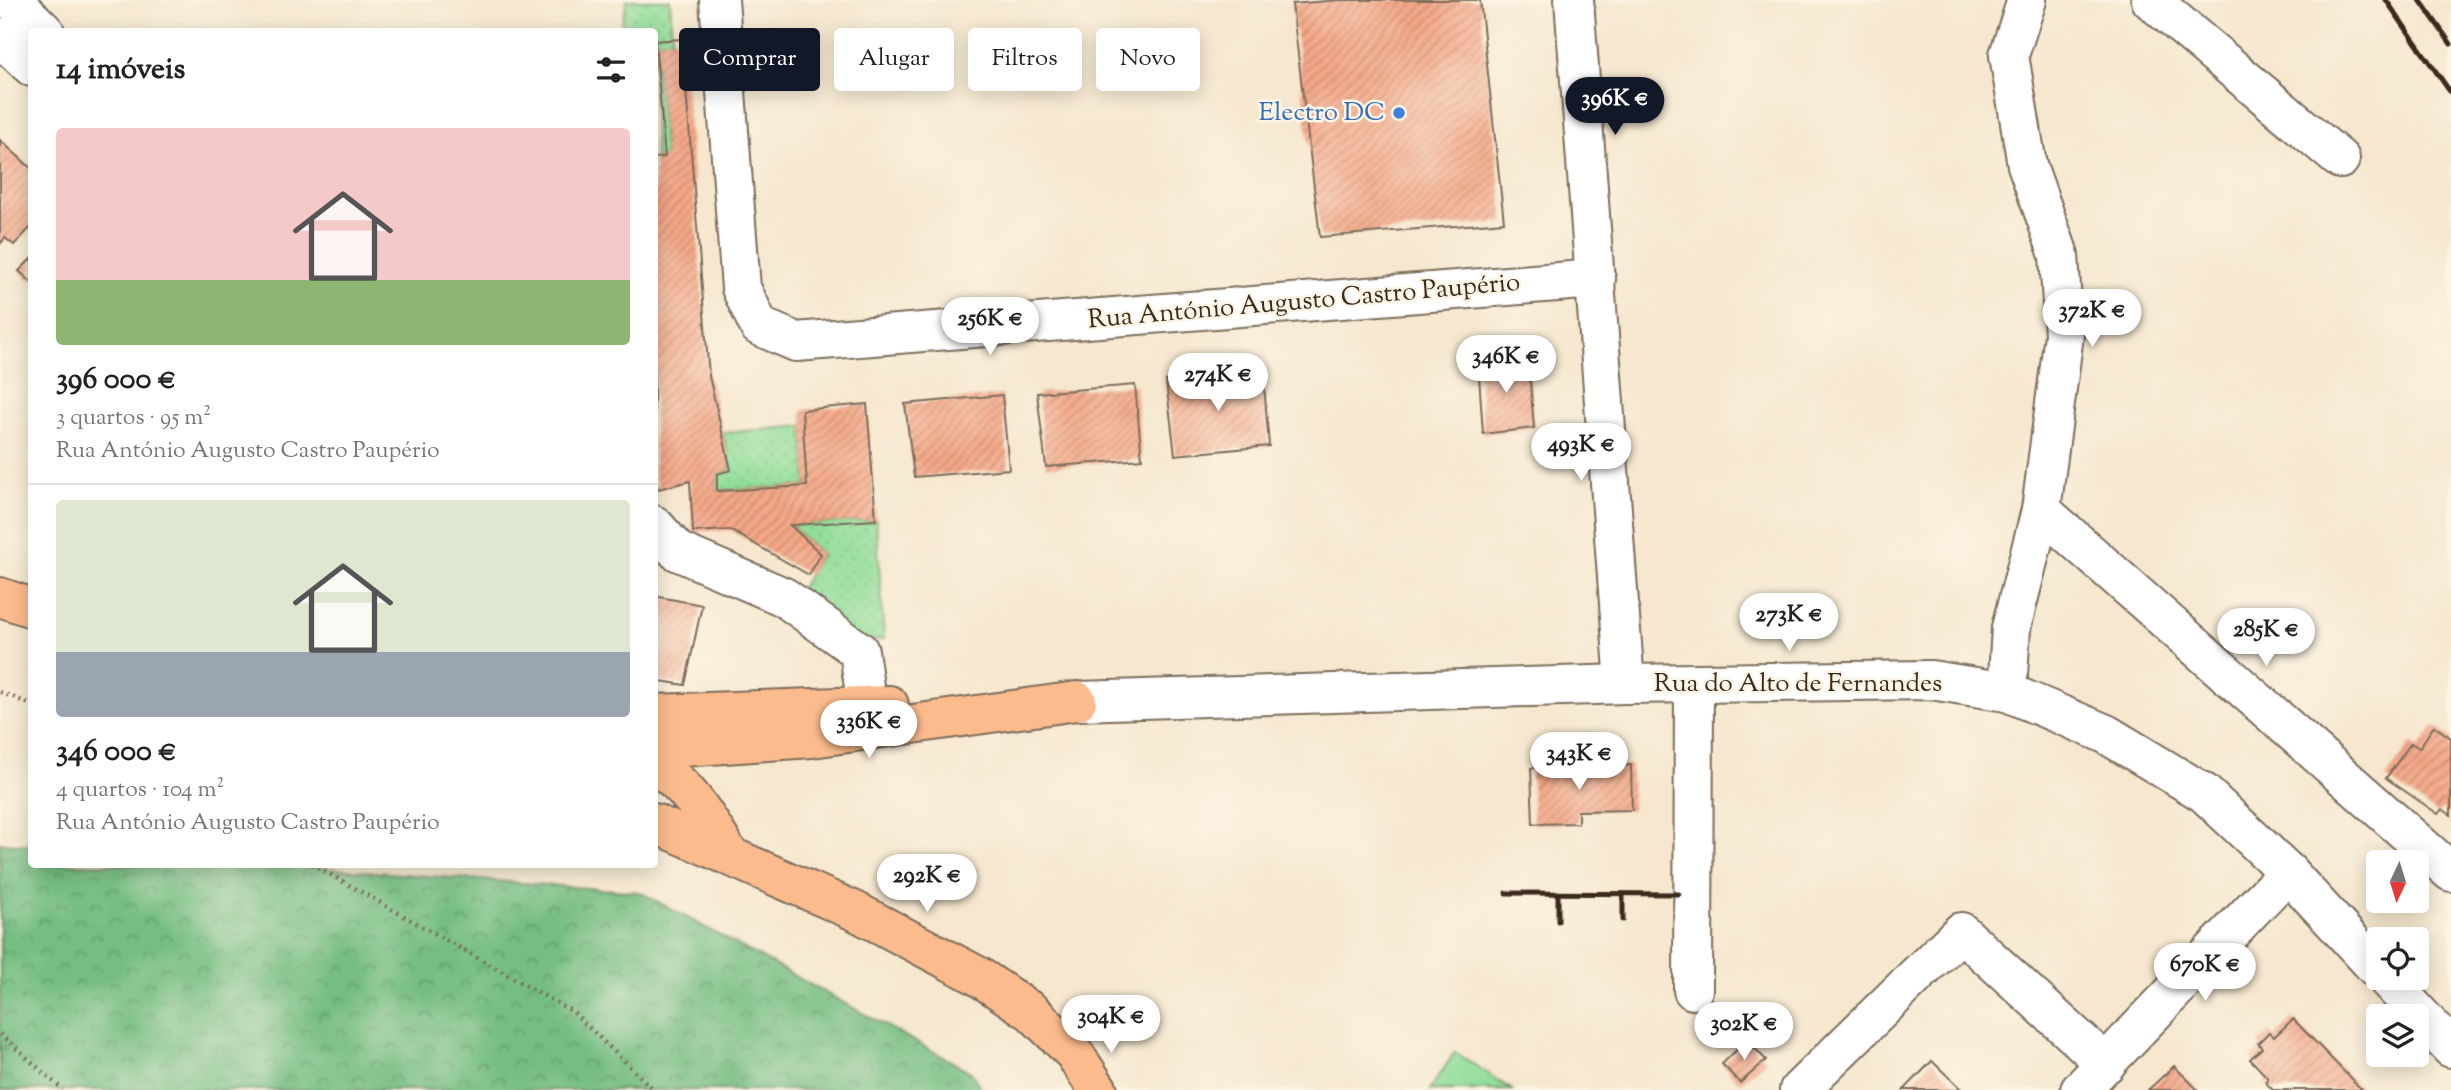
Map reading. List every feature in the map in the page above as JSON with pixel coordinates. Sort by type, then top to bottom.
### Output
[{"type":"main road","points":[[0,597],[28,607]]},
{"type":"main road","name":"Rua do Alto de Fernandes","points":[[658,714],[868,718],[1077,701]]},
{"type":"main road","name":"Rua do Alto de Fernandes","points":[[658,749],[743,742],[868,718]]},
{"type":"main road","points":[[700,808],[710,768],[743,742]]},
{"type":"main road","points":[[658,767],[668,773],[700,808],[728,853]]},
{"type":"main road","points":[[658,823],[855,911],[978,976],[1032,1012],[1074,1053],[1098,1090]]},
{"type":"street","points":[[12,0],[41,28]]},
{"type":"street","name":"Rua António Augusto Castro Paupério","points":[[719,0],[741,288],[759,326],[796,342],[1596,279]]},
{"type":"street","points":[[1574,0],[1625,684]]},
{"type":"street","points":[[2007,692],[2011,628],[2041,510],[2064,335],[2059,255],[2027,165],[2010,55],[2027,0]]},
{"type":"street","points":[[2151,0],[2340,159]]},
{"type":"street","points":[[0,37],[28,63]]},
{"type":"street","points":[[2041,510],[2451,872]]},
{"type":"street","points":[[658,530],[677,551],[784,597],[859,651],[868,718]]},
{"type":"street","name":"Rua do Alto de Fernandes","points":[[1077,701],[1625,684],[1931,681],[2007,692],[2106,734],[2204,793],[2288,872],[2366,957]]},
{"type":"street","points":[[1693,990],[1694,684]]},
{"type":"street","points":[[1799,1090],[1961,932],[2093,1077],[2288,872]]},
{"type":"street","points":[[2397,990],[2451,1048]]},
{"type":"path","points":[[0,692],[28,703]]},
{"type":"path","points":[[319,868],[573,1012],[654,1090]]},
{"type":"path","points":[[0,1034],[63,1090]]},
{"type":"green space","points":[[627,0],[670,0],[672,40],[658,41],[658,28],[621,28]]},
{"type":"green space","points":[[658,76],[665,157],[658,158]]},
{"type":"green space","points":[[803,426],[807,486],[717,491],[717,474],[731,470],[723,433]]},
{"type":"green space","points":[[876,520],[884,639],[857,643],[795,598],[821,554],[790,525]]},
{"type":"green space","points":[[0,843],[28,845],[28,868],[324,868],[640,892],[971,1072],[982,1090],[0,1090]]},
{"type":"green space","points":[[1455,1052],[1512,1090],[1430,1090]]},
{"type":"building","name":"Electro DC","points":[[1340,0],[1480,0],[1504,222],[1320,237],[1292,4]]},
{"type":"building","points":[[679,39],[679,91],[686,91],[709,376],[731,470],[717,474],[717,491],[807,486],[802,410],[867,404],[876,520],[790,525],[821,554],[809,575],[730,530],[693,532],[690,481],[658,489],[658,158],[665,157],[658,76],[658,41]]},
{"type":"building","points":[[0,140],[28,165],[28,230],[14,245],[5,238],[0,244]]},
{"type":"building","points":[[28,262],[28,279],[19,271]]},
{"type":"building","points":[[1528,357],[1534,428],[1483,434],[1478,361]]},
{"type":"building","points":[[1263,372],[1269,446],[1175,455],[1166,381]]},
{"type":"building","points":[[1135,385],[1142,459],[1046,467],[1037,393]]},
{"type":"building","points":[[1002,395],[1009,469],[914,477],[905,404]]},
{"type":"building","points":[[658,597],[702,605],[685,685],[658,681]]},
{"type":"building","points":[[2434,726],[2451,738],[2451,815],[2442,809],[2438,814],[2386,778],[2411,743],[2419,748]]},
{"type":"building","points":[[1631,765],[1632,810],[1578,811],[1578,823],[1533,824],[1531,768]]},
{"type":"building","points":[[2293,1019],[2362,1090],[2273,1090],[2265,1082],[2268,1078],[2250,1059],[2262,1048],[2258,1043],[2269,1032],[2274,1037]]},
{"type":"building","points":[[1747,1040],[1766,1060],[1740,1083],[1722,1064]]},
{"type":"building","points":[[1932,1061],[1962,1090],[1904,1090]]},
{"type":"building","points":[[2174,1066],[2198,1090],[2148,1090]]},
{"type":"railway","points":[[2386,0],[2451,93]]},
{"type":"railway","points":[[2420,0],[2451,44]]},
{"type":"railway","points":[[1506,893],[1679,894]]},
{"type":"railway","points":[[1558,893],[1558,921]]},
{"type":"railway","points":[[1623,894],[1623,920]]},
{"type":"place","name":"Electro DC","points":[[1399,113]]}]
